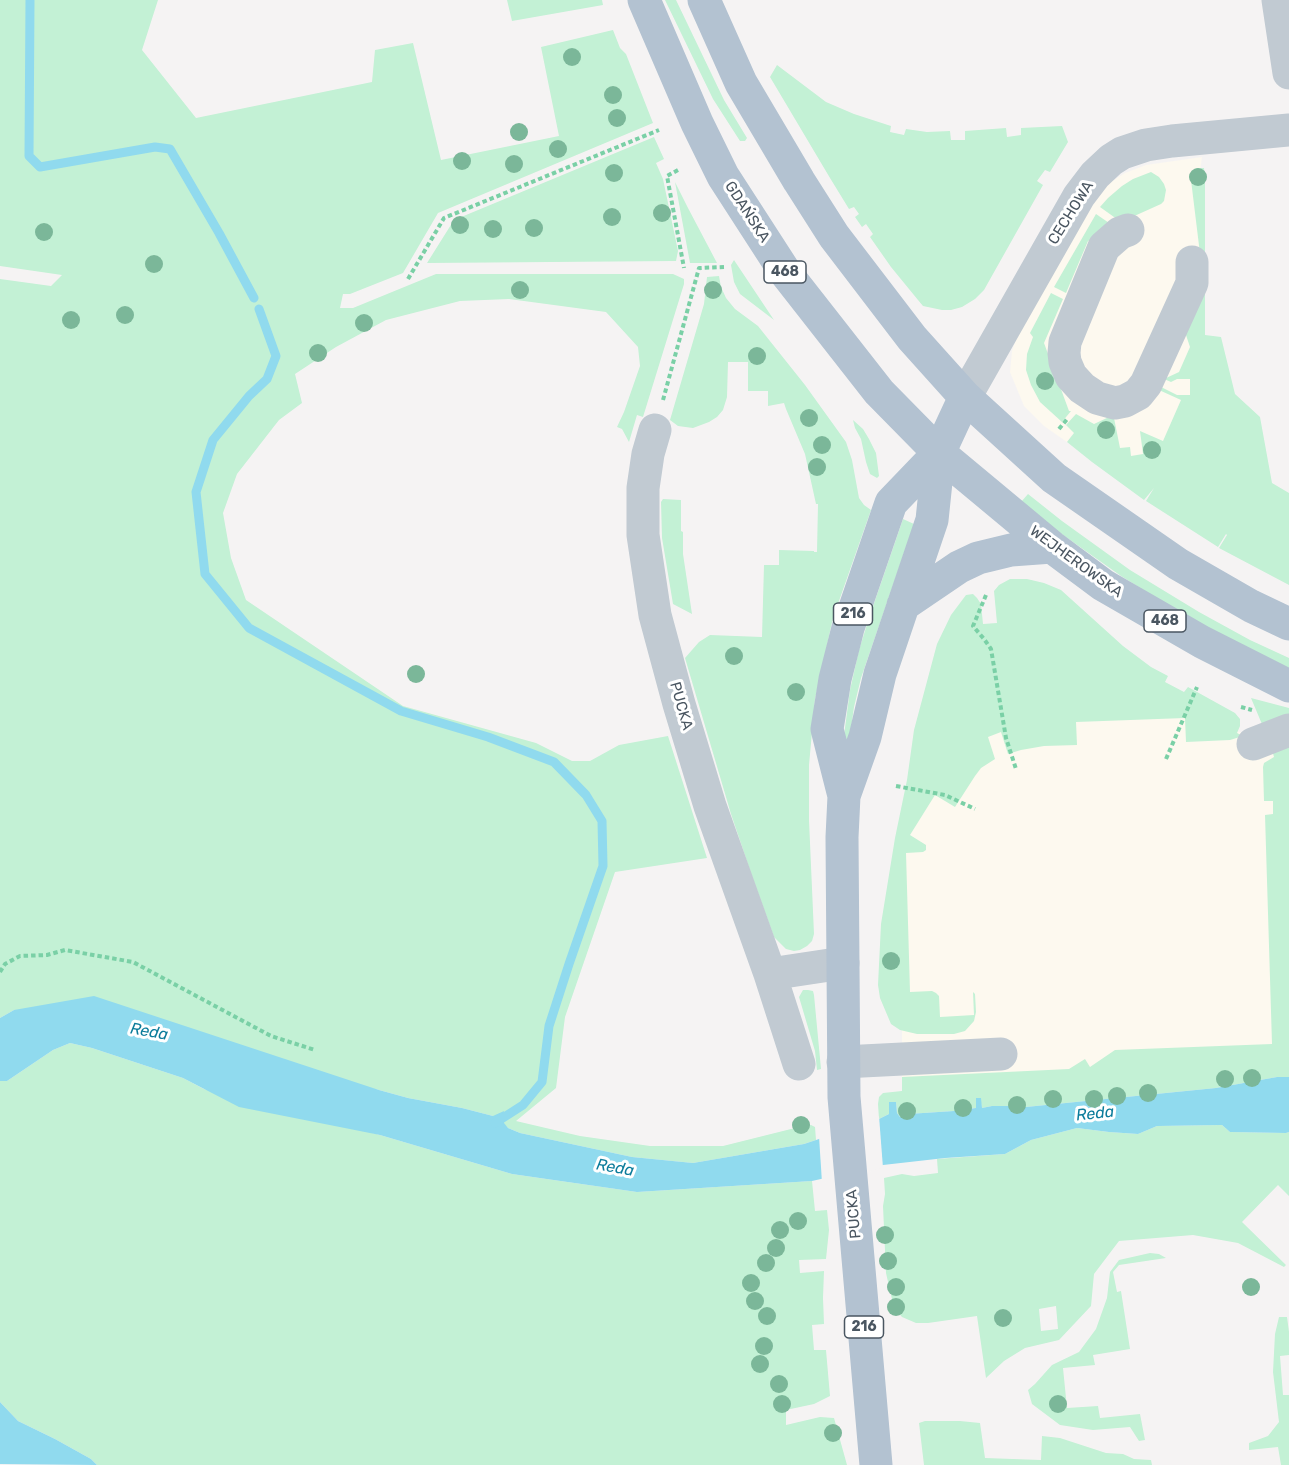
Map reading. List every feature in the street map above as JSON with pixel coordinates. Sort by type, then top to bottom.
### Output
[{"type":"main road","name":"GDAŃSKA","points":[[644,0],[697,123],[723,176],[785,272],[879,392],[939,453]]},
{"type":"main road","points":[[704,0],[741,83],[799,182],[834,236],[912,338],[965,397],[1054,478],[1178,564],[1251,606],[1289,624]]},
{"type":"main road","name":"PUCKA","points":[[844,796],[827,729],[835,679],[848,628],[891,503],[939,453],[965,397]]},
{"type":"main road","name":"PUCKA","points":[[876,1465],[843,1062],[842,837],[844,796],[865,736],[880,674],[932,520],[939,453]]},
{"type":"main road","name":"WEJHEROWSKA","points":[[939,453],[1052,547],[1103,585],[1202,642],[1289,686]]},
{"type":"main road","points":[[903,605],[959,567],[978,558],[1011,550],[1052,547]]},
{"type":"street","points":[[1278,0],[1289,73]]},
{"type":"street","name":"CECHOWA","points":[[965,397],[1079,196],[1095,175],[1111,160],[1122,153],[1155,143],[1289,130]]},
{"type":"street","points":[[1128,230],[1120,232],[1104,247],[1065,342],[1065,362],[1071,376],[1082,388],[1097,398],[1115,403],[1125,401],[1138,394],[1146,384],[1192,283],[1192,262]]},
{"type":"street","name":"PUCKA","points":[[655,430],[648,453],[643,488],[643,536],[655,615],[710,806],[770,974],[799,1064]]},
{"type":"street","points":[[1253,744],[1289,730]]},
{"type":"street","points":[[770,974],[843,963]]},
{"type":"street","points":[[843,1062],[1001,1054]]},
{"type":"path","points":[[408,279],[444,218],[659,129]]},
{"type":"path","points":[[678,170],[667,176],[684,268]]},
{"type":"path","points":[[655,430],[699,267],[724,267]]},
{"type":"path","points":[[986,595],[973,626],[991,650],[1006,738],[1016,769]]},
{"type":"path","points":[[1166,759],[1197,687]]},
{"type":"path","points":[[897,786],[945,795],[975,809]]},
{"type":"path","points":[[0,972],[5,964],[20,956],[47,955],[65,950],[133,962],[271,1036],[315,1050]]},
{"type":"shaded area","points":[[1202,157],[1200,171],[1205,306],[1205,398],[1184,491],[1074,433],[1067,442],[1044,426],[1024,406],[1010,372],[1012,351],[1019,331],[1103,187],[1125,173],[1146,165]]},
{"type":"shaded area","points":[[944,683],[1168,710],[1289,747],[1289,1069],[902,1091],[902,840]]},
{"type":"green space","points":[[0,0],[158,0],[142,50],[196,118],[372,82],[375,50],[413,43],[441,160],[559,136],[541,47],[613,30],[620,48],[626,54],[653,123],[438,213],[403,273],[350,294],[343,294],[340,308],[353,308],[436,274],[673,274],[684,279],[643,417],[637,415],[629,442],[622,429],[617,427],[640,366],[638,347],[606,312],[509,299],[460,301],[386,320],[336,347],[295,374],[302,403],[279,420],[237,474],[223,513],[231,558],[246,600],[403,706],[536,743],[572,761],[590,761],[619,745],[668,736],[707,858],[615,872],[565,1017],[556,1088],[516,1121],[580,1136],[650,1146],[723,1146],[811,1125],[815,1127],[816,1140],[693,1163],[632,1157],[520,1133],[508,1128],[493,1116],[462,1108],[14,1010],[0,1018],[0,279],[51,286],[62,275],[0,266]]},
{"type":"green space","points":[[507,0],[602,0],[603,5],[512,21]]},
{"type":"green space","points":[[665,0],[676,0],[724,100],[747,138],[745,141],[740,141],[713,99]]},
{"type":"green space","points":[[777,65],[826,102],[891,126],[890,132],[904,135],[906,129],[927,132],[950,131],[951,140],[965,140],[965,131],[1006,128],[1007,137],[1021,135],[1021,128],[1062,126],[1068,142],[1050,172],[1045,170],[1037,181],[1043,185],[984,290],[975,299],[962,307],[951,310],[923,306],[891,267],[870,237],[873,234],[866,224],[862,227],[855,217],[859,214],[854,207],[849,209],[830,178],[770,77]]},
{"type":"green space","points":[[654,137],[664,159],[656,163],[663,179],[678,251],[676,261],[427,263],[454,220]]},
{"type":"green space","points":[[1196,168],[1204,168],[1205,183],[1205,335],[1221,337],[1235,394],[1260,417],[1272,483],[1289,493],[1289,585],[1219,548],[1226,534],[1218,547],[1146,501],[1154,488],[1144,500],[1067,442],[1074,433],[1066,425],[1076,414],[1094,424],[1109,417],[1114,418],[1120,448],[1130,447],[1131,456],[1143,454],[1140,431],[1163,441],[1181,400],[1159,390],[1161,387],[1177,395],[1190,395],[1190,379],[1177,379],[1171,382],[1164,379],[1179,372],[1190,347],[1185,332],[1202,270],[1191,180]]},
{"type":"green space","points":[[1151,172],[1159,177],[1166,190],[1164,201],[1161,204],[1121,222],[1100,207],[1122,186]]},
{"type":"green space","points":[[675,182],[688,208],[717,263],[690,263]]},
{"type":"green space","points":[[1096,214],[1112,225],[1104,235],[1088,241],[1066,293],[1054,287]]},
{"type":"green space","points":[[734,260],[774,320],[740,294],[734,282],[731,265]]},
{"type":"green space","points":[[719,276],[726,298],[735,309],[758,326],[846,442],[859,498],[871,510],[833,618],[815,699],[809,765],[814,934],[807,946],[794,951],[786,949],[774,937],[731,814],[685,658],[699,642],[710,635],[762,637],[764,565],[779,565],[779,550],[817,552],[818,504],[816,504],[805,454],[784,403],[768,406],[768,391],[748,391],[748,362],[728,362],[727,397],[723,410],[717,417],[693,428],[678,426],[670,420],[704,304],[707,277]]},
{"type":"green space","points":[[1051,293],[1063,299],[1044,343],[1069,411],[1071,411],[1062,422],[1040,402],[1026,370],[1027,354],[1033,337],[1030,333]]},
{"type":"green space","points":[[853,420],[863,429],[876,453],[879,476],[877,478],[870,474],[861,439]]},
{"type":"green space","points":[[1028,494],[1130,570],[1199,612],[1289,658],[1289,670],[1189,618],[1121,576],[1021,502]]},
{"type":"green space","points":[[663,499],[681,500],[683,554],[692,614],[673,604],[662,538],[661,502]]},
{"type":"green space","points":[[903,519],[914,524],[861,678],[849,743],[843,743],[850,690],[859,650]]},
{"type":"green space","points":[[1010,579],[1027,579],[1061,590],[1123,646],[1151,667],[1168,676],[1165,682],[1184,692],[1188,687],[1235,713],[1240,719],[1237,733],[1243,736],[1230,740],[1186,742],[1185,718],[1076,722],[1077,745],[1044,746],[1008,754],[1001,732],[988,737],[995,759],[981,768],[955,807],[935,795],[910,835],[926,845],[926,850],[906,853],[910,992],[932,991],[936,993],[939,996],[940,1017],[974,1015],[973,992],[976,1012],[974,1021],[965,1031],[954,1034],[917,1034],[900,1030],[891,1024],[880,998],[878,985],[881,924],[914,730],[937,644],[951,615],[966,595],[973,594],[981,604],[983,624],[997,623],[994,591]]},
{"type":"green space","points":[[1251,698],[1289,708],[1289,720],[1264,729]]},
{"type":"green space","points":[[1289,739],[1289,1077],[1216,1088],[1026,1107],[982,1108],[980,1098],[976,1099],[976,1108],[908,1114],[900,1117],[897,1113],[896,1102],[890,1102],[889,1114],[879,1119],[879,1097],[883,1093],[902,1091],[902,1077],[1069,1069],[1085,1059],[1090,1067],[1115,1050],[1272,1044],[1265,815],[1273,814],[1273,801],[1264,801],[1263,767],[1264,763],[1274,757],[1271,746]]},
{"type":"green space","points":[[803,990],[813,991],[814,995],[821,1069],[817,1070],[815,1051],[799,997]]},
{"type":"green space","points":[[70,1043],[183,1078],[204,1089],[380,1135],[512,1174],[637,1192],[812,1181],[815,1211],[827,1210],[829,1230],[826,1259],[799,1260],[800,1273],[824,1271],[824,1324],[812,1325],[814,1350],[826,1350],[830,1396],[814,1404],[786,1410],[786,1425],[820,1417],[834,1418],[847,1465],[97,1465],[91,1459],[18,1421],[0,1402],[0,1081],[7,1081],[53,1050]]},
{"type":"green space","points":[[1222,1125],[1230,1132],[1289,1132],[1289,1196],[1278,1185],[1242,1222],[1286,1265],[1284,1267],[1238,1243],[1193,1235],[1119,1241],[1094,1274],[1091,1306],[1059,1340],[1025,1348],[1004,1361],[986,1378],[977,1316],[916,1323],[902,1317],[894,1308],[886,1273],[884,1178],[902,1174],[914,1176],[938,1173],[937,1159],[1005,1154],[1031,1140],[1077,1128],[1138,1134],[1157,1126]],"holes":[[[1056,1306],[1058,1329],[1041,1331],[1039,1309]]]},
{"type":"green space","points":[[1150,1253],[1166,1258],[1119,1265],[1113,1272],[1117,1292],[1121,1291],[1130,1349],[1093,1355],[1095,1365],[1063,1368],[1067,1408],[1098,1406],[1100,1418],[1140,1414],[1145,1440],[1139,1441],[1130,1427],[1093,1430],[1060,1425],[1032,1404],[1028,1390],[1052,1365],[1079,1352],[1096,1329],[1107,1298],[1110,1272],[1119,1260]]},
{"type":"green space","points":[[1279,1317],[1287,1317],[1289,1332],[1289,1355],[1280,1356],[1283,1395],[1289,1395],[1289,1465],[1281,1465],[1278,1447],[1249,1450],[1249,1443],[1268,1436],[1279,1422],[1273,1372],[1275,1334]]},
{"type":"green space","points":[[925,1421],[980,1423],[985,1458],[1041,1460],[1042,1436],[1060,1438],[1106,1453],[1151,1460],[1152,1465],[924,1465],[919,1423]]},
{"type":"water","name":"Reda","points":[[94,996],[379,1090],[493,1116],[504,1111],[504,1123],[508,1128],[520,1133],[632,1157],[693,1163],[804,1144],[879,1119],[889,1114],[889,1102],[896,1102],[897,1113],[900,1117],[908,1114],[976,1108],[976,1098],[981,1098],[982,1108],[1026,1107],[1216,1088],[1277,1077],[1289,1077],[1289,1132],[1230,1132],[1222,1125],[1157,1126],[1138,1134],[1077,1128],[1031,1140],[1005,1154],[883,1165],[812,1181],[637,1192],[512,1174],[380,1135],[239,1107],[183,1078],[70,1043],[53,1050],[7,1081],[0,1081],[0,1018],[14,1010]]},
{"type":"water","points":[[0,1402],[18,1421],[91,1459],[97,1465],[0,1464]]},
{"type":"pier","points":[[879,1116],[883,1168],[822,1183],[819,1136]]},
{"type":"waterway","points":[[30,0],[29,156],[40,167],[155,147],[170,149],[254,298]]},
{"type":"waterway","points":[[259,309],[276,356],[267,379],[249,396],[213,440],[196,492],[205,574],[249,628],[401,711],[488,737],[554,762],[586,795],[602,821],[603,866],[549,1026],[542,1082],[523,1105],[495,1123]]}]
